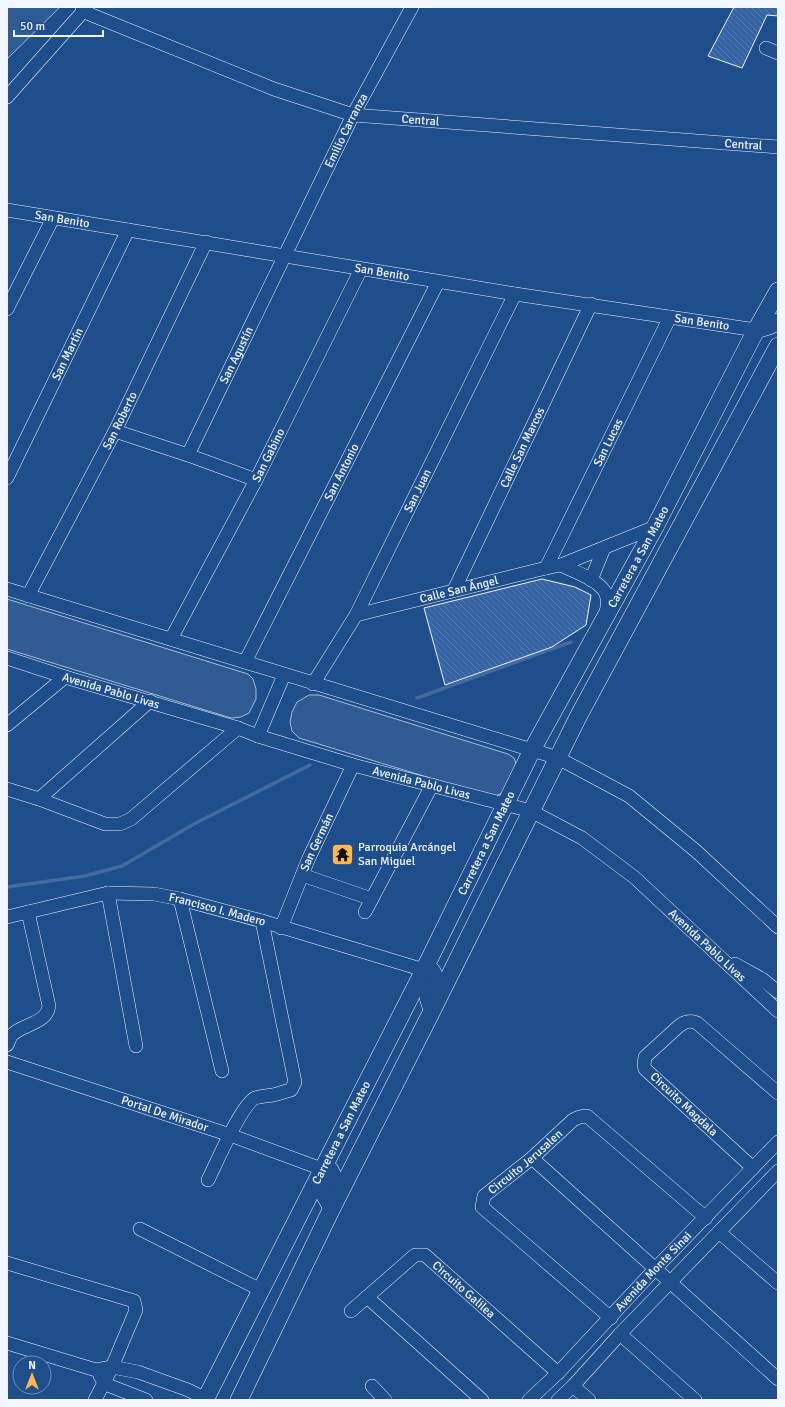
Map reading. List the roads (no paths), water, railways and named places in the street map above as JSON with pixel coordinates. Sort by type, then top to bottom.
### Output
[{"type":"main road","name":"Carretera a San Mateo","points":[[206,1400],[260,1290],[424,970],[532,750],[655,527],[756,330],[778,291]]},
{"type":"main road","points":[[756,330],[778,322]]},
{"type":"main road","points":[[750,396],[767,345],[766,338],[761,332],[756,330]]},
{"type":"main road","name":"Carretera a San Mateo","points":[[239,1400],[332,1208],[578,717],[778,346]]},
{"type":"main road","points":[[424,970],[429,969],[434,975],[428,994],[432,1011]]},
{"type":"main road","points":[[322,1169],[330,1170],[333,1176],[325,1196],[332,1208]]},
{"type":"street","name":"Emilio Carranza","points":[[284,255],[353,115],[412,7]]},
{"type":"street","name":"Central","points":[[84,9],[268,86],[353,115],[778,147]]},
{"type":"street","points":[[7,97],[84,9]]},
{"type":"street","name":"San Benito","points":[[7,210],[284,255],[438,282],[756,330]]},
{"type":"street","points":[[7,309],[53,218]]},
{"type":"street","name":"San Martín","points":[[7,478],[128,230]]},
{"type":"street","name":"San Roberto","points":[[28,596],[115,431],[206,242]]},
{"type":"street","name":"San Agustín","points":[[188,455],[284,255]]},
{"type":"street","name":"San Gabino","points":[[172,639],[256,480],[360,269]]},
{"type":"street","name":"San Antonio","points":[[245,662],[438,282]]},
{"type":"street","name":"San Juan","points":[[313,684],[356,615],[515,294]]},
{"type":"street","name":"Calle San Marcos","points":[[454,590],[591,304]]},
{"type":"street","name":"San Lucas","points":[[546,568],[670,317]]},
{"type":"street","points":[[115,431],[188,455],[256,480]]},
{"type":"street","name":"Calle San Ángel","points":[[356,615],[546,568],[562,566],[655,527]]},
{"type":"street","points":[[591,580],[604,548]]},
{"type":"street","points":[[562,566],[591,580],[605,593],[608,603],[606,616]]},
{"type":"street","points":[[7,589],[558,758],[629,796],[696,851],[778,927]]},
{"type":"street","name":"Avenida Pablo Livas","points":[[7,658],[353,764],[531,811],[582,838],[634,877],[778,1010]]},
{"type":"street","points":[[258,736],[284,675]]},
{"type":"street","points":[[7,725],[65,677]]},
{"type":"street","points":[[39,799],[150,701]]},
{"type":"street","points":[[7,789],[39,799],[105,824],[120,824],[131,819],[238,728]]},
{"type":"street","name":"San Germán","points":[[353,764],[302,875],[372,899]]},
{"type":"street","points":[[365,912],[432,785]]},
{"type":"street","points":[[281,928],[302,875]]},
{"type":"street","points":[[108,893],[136,1046]]},
{"type":"street","name":"Francisco I. Madero","points":[[7,917],[108,893],[154,894],[180,899],[262,921],[424,970]]},
{"type":"street","points":[[180,899],[222,1071]]},
{"type":"street","points":[[8,1038],[27,1025],[43,1018],[48,1012],[49,1006],[28,912]]},
{"type":"street","points":[[208,1180],[230,1135],[248,1104],[254,1099],[291,1090],[295,1082],[262,921]]},
{"type":"street","points":[[718,954],[762,979],[778,992]]},
{"type":"street","name":"Circuito Magdala","points":[[753,1168],[645,1068],[645,1057],[684,1022],[693,1021],[778,1093]]},
{"type":"street","name":"Portal De Mirador","points":[[7,1062],[230,1135],[322,1169]]},
{"type":"street","name":"Circuito Jerusalen","points":[[611,1318],[482,1207],[484,1196],[532,1158],[573,1120],[579,1116],[587,1116],[706,1218]]},
{"type":"street","name":"Avenida Monte Sinai","points":[[529,1400],[558,1373],[611,1318],[655,1269],[778,1142]]},
{"type":"street","points":[[532,1158],[778,1378]]},
{"type":"street","name":"Avenida Monte Sinai","points":[[558,1400],[719,1232],[775,1179]]},
{"type":"street","points":[[140,1229],[260,1290]]},
{"type":"street","points":[[719,1232],[778,1283]]},
{"type":"street","name":"Circuito Galilea","points":[[350,1311],[415,1255],[425,1255],[558,1373]]},
{"type":"street","points":[[7,1262],[134,1301],[136,1310],[112,1367],[95,1400]]},
{"type":"street","points":[[367,1297],[482,1400]]},
{"type":"street","points":[[620,1334],[695,1400]]},
{"type":"street","points":[[7,1344],[96,1370],[112,1367],[138,1372],[188,1390],[206,1400]]},
{"type":"street","points":[[96,1370],[104,1384],[146,1400]]},
{"type":"street","points":[[372,1386],[385,1400]]},
{"type":"street","points":[[573,1386],[589,1400]]},
{"type":"waterway","points":[[417,698],[571,642]]},
{"type":"waterway","points":[[7,887],[85,876],[122,866],[194,824],[310,765]]},
{"type":"place","name":"Parroquia Arcángel San Miguel","points":[[343,854]]}]
